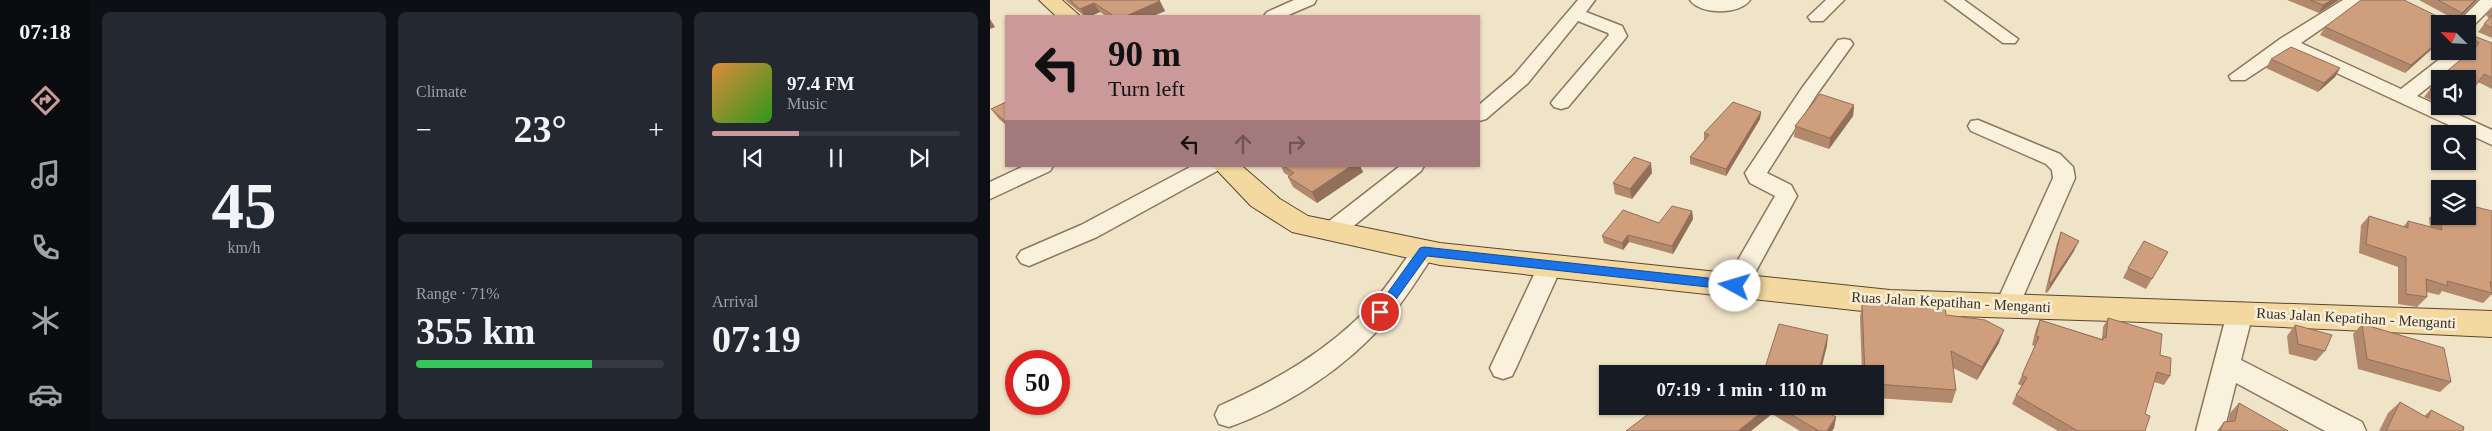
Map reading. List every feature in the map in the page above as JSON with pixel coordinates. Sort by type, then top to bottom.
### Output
[{"type":"main road","points":[[1049,0],[1068,15]]},
{"type":"main road","name":"Ruas Jalan Kepatihan - Menganti","points":[[1227,167],[1265,205],[1281,216],[1302,225],[1424,251],[1890,302],[2240,313],[2492,324]]},
{"type":"street","points":[[1275,15],[1308,0]]},
{"type":"street","points":[[1698,0],[1715,6],[1725,7],[1736,5],[1742,0]]},
{"type":"street","points":[[1817,17],[1836,0]]},
{"type":"street","points":[[1953,0],[2009,39]]},
{"type":"street","points":[[2238,76],[2286,43],[2356,0]]},
{"type":"street","points":[[2474,15],[2490,0]]},
{"type":"street","points":[[1480,114],[1522,79],[1581,7],[1616,30],[1618,36],[1561,103]]},
{"type":"street","points":[[2286,43],[2492,138]]},
{"type":"street","points":[[1735,286],[1786,196],[1783,190],[1758,178],[1756,173],[1809,92],[1844,44]]},
{"type":"street","points":[[2403,97],[2450,60]]},
{"type":"street","points":[[1978,126],[2053,159],[2062,167],[2064,178],[2007,306]]},
{"type":"street","points":[[990,191],[1041,167]]},
{"type":"street","points":[[1029,257],[1089,231],[1208,167]]},
{"type":"street","points":[[1332,231],[1413,167]]},
{"type":"street","points":[[1229,415],[1269,397],[1333,355],[1356,336],[1380,312],[1424,251]]},
{"type":"street","points":[[1503,368],[1550,266]]},
{"type":"street","points":[[2210,431],[2240,313]]},
{"type":"street","points":[[2226,366],[2352,431]]},
{"type":"building","points":[[1070,0],[1160,1],[1128,15],[1112,15],[1094,3],[1080,9]]},
{"type":"building","points":[[2310,0],[2332,0],[2323,5]]},
{"type":"building","points":[[2361,0],[2404,0],[2435,15],[2431,15],[2431,48],[2411,65],[2325,27]]},
{"type":"building","points":[[2438,0],[2475,0],[2462,13]]},
{"type":"building","points":[[2492,15],[2492,28],[2484,24]]},
{"type":"building","points":[[2476,37],[2492,43],[2492,78],[2484,74],[2476,85],[2476,70],[2448,70],[2460,60],[2476,60],[2476,47],[2479,43],[2476,40]]},
{"type":"building","points":[[2291,47],[2340,68],[2324,83],[2271,59]]},
{"type":"building","points":[[1820,94],[1854,105],[1830,138],[1795,126]]},
{"type":"building","points":[[1005,102],[1005,121],[991,109]]},
{"type":"building","points":[[1733,102],[1761,112],[1726,169],[1690,157],[1709,135],[1704,133]]},
{"type":"building","points":[[1634,157],[1651,163],[1630,189],[1613,183]]},
{"type":"building","points":[[1285,167],[1350,167],[1312,192],[1288,177],[1294,173]]},
{"type":"building","points":[[1672,206],[1692,211],[1672,246],[1628,235],[1622,243],[1602,236],[1623,210],[1659,223]]},
{"type":"building","points":[[2476,207],[2492,211],[2492,282],[2490,282],[2492,293],[2447,281],[2448,286],[2426,279],[2427,297],[2406,294],[2406,257],[2366,244],[2369,216],[2408,228],[2408,221],[2442,230],[2441,225],[2476,225]]},
{"type":"building","points":[[2061,232],[2079,241],[2051,283],[2049,282]]},
{"type":"building","points":[[2144,241],[2168,252],[2152,279],[2128,268]]},
{"type":"building","points":[[1862,304],[1945,307],[1946,315],[1985,320],[2004,330],[1982,367],[1951,351],[1956,390],[1884,385],[1884,365],[1865,365]]},
{"type":"building","points":[[2108,318],[2162,334],[2160,355],[2171,358],[2170,376],[2157,372],[2145,414],[2150,416],[2145,431],[2078,431],[2016,395],[2027,378],[2022,375],[2039,337],[2036,336],[2040,320],[2103,340],[2103,337],[2106,338]]},
{"type":"building","points":[[1779,324],[1828,335],[1820,365],[1766,365]]},
{"type":"building","points":[[2362,324],[2444,348],[2451,382],[2367,359]]},
{"type":"building","points":[[2295,325],[2332,335],[2325,351],[2298,344]]},
{"type":"building","points":[[2400,402],[2428,418],[2431,410],[2464,427],[2463,431],[2386,431]]},
{"type":"building","points":[[2239,403],[2288,431],[2220,431],[2224,422],[2235,421]]},
{"type":"building","points":[[1647,415],[1758,415],[1738,431],[1626,431]]},
{"type":"building","points":[[1792,415],[1833,415],[1836,417],[1827,431],[1819,431]]},
{"type":"route","points":[[1380,312],[1424,251],[1735,286]]}]
